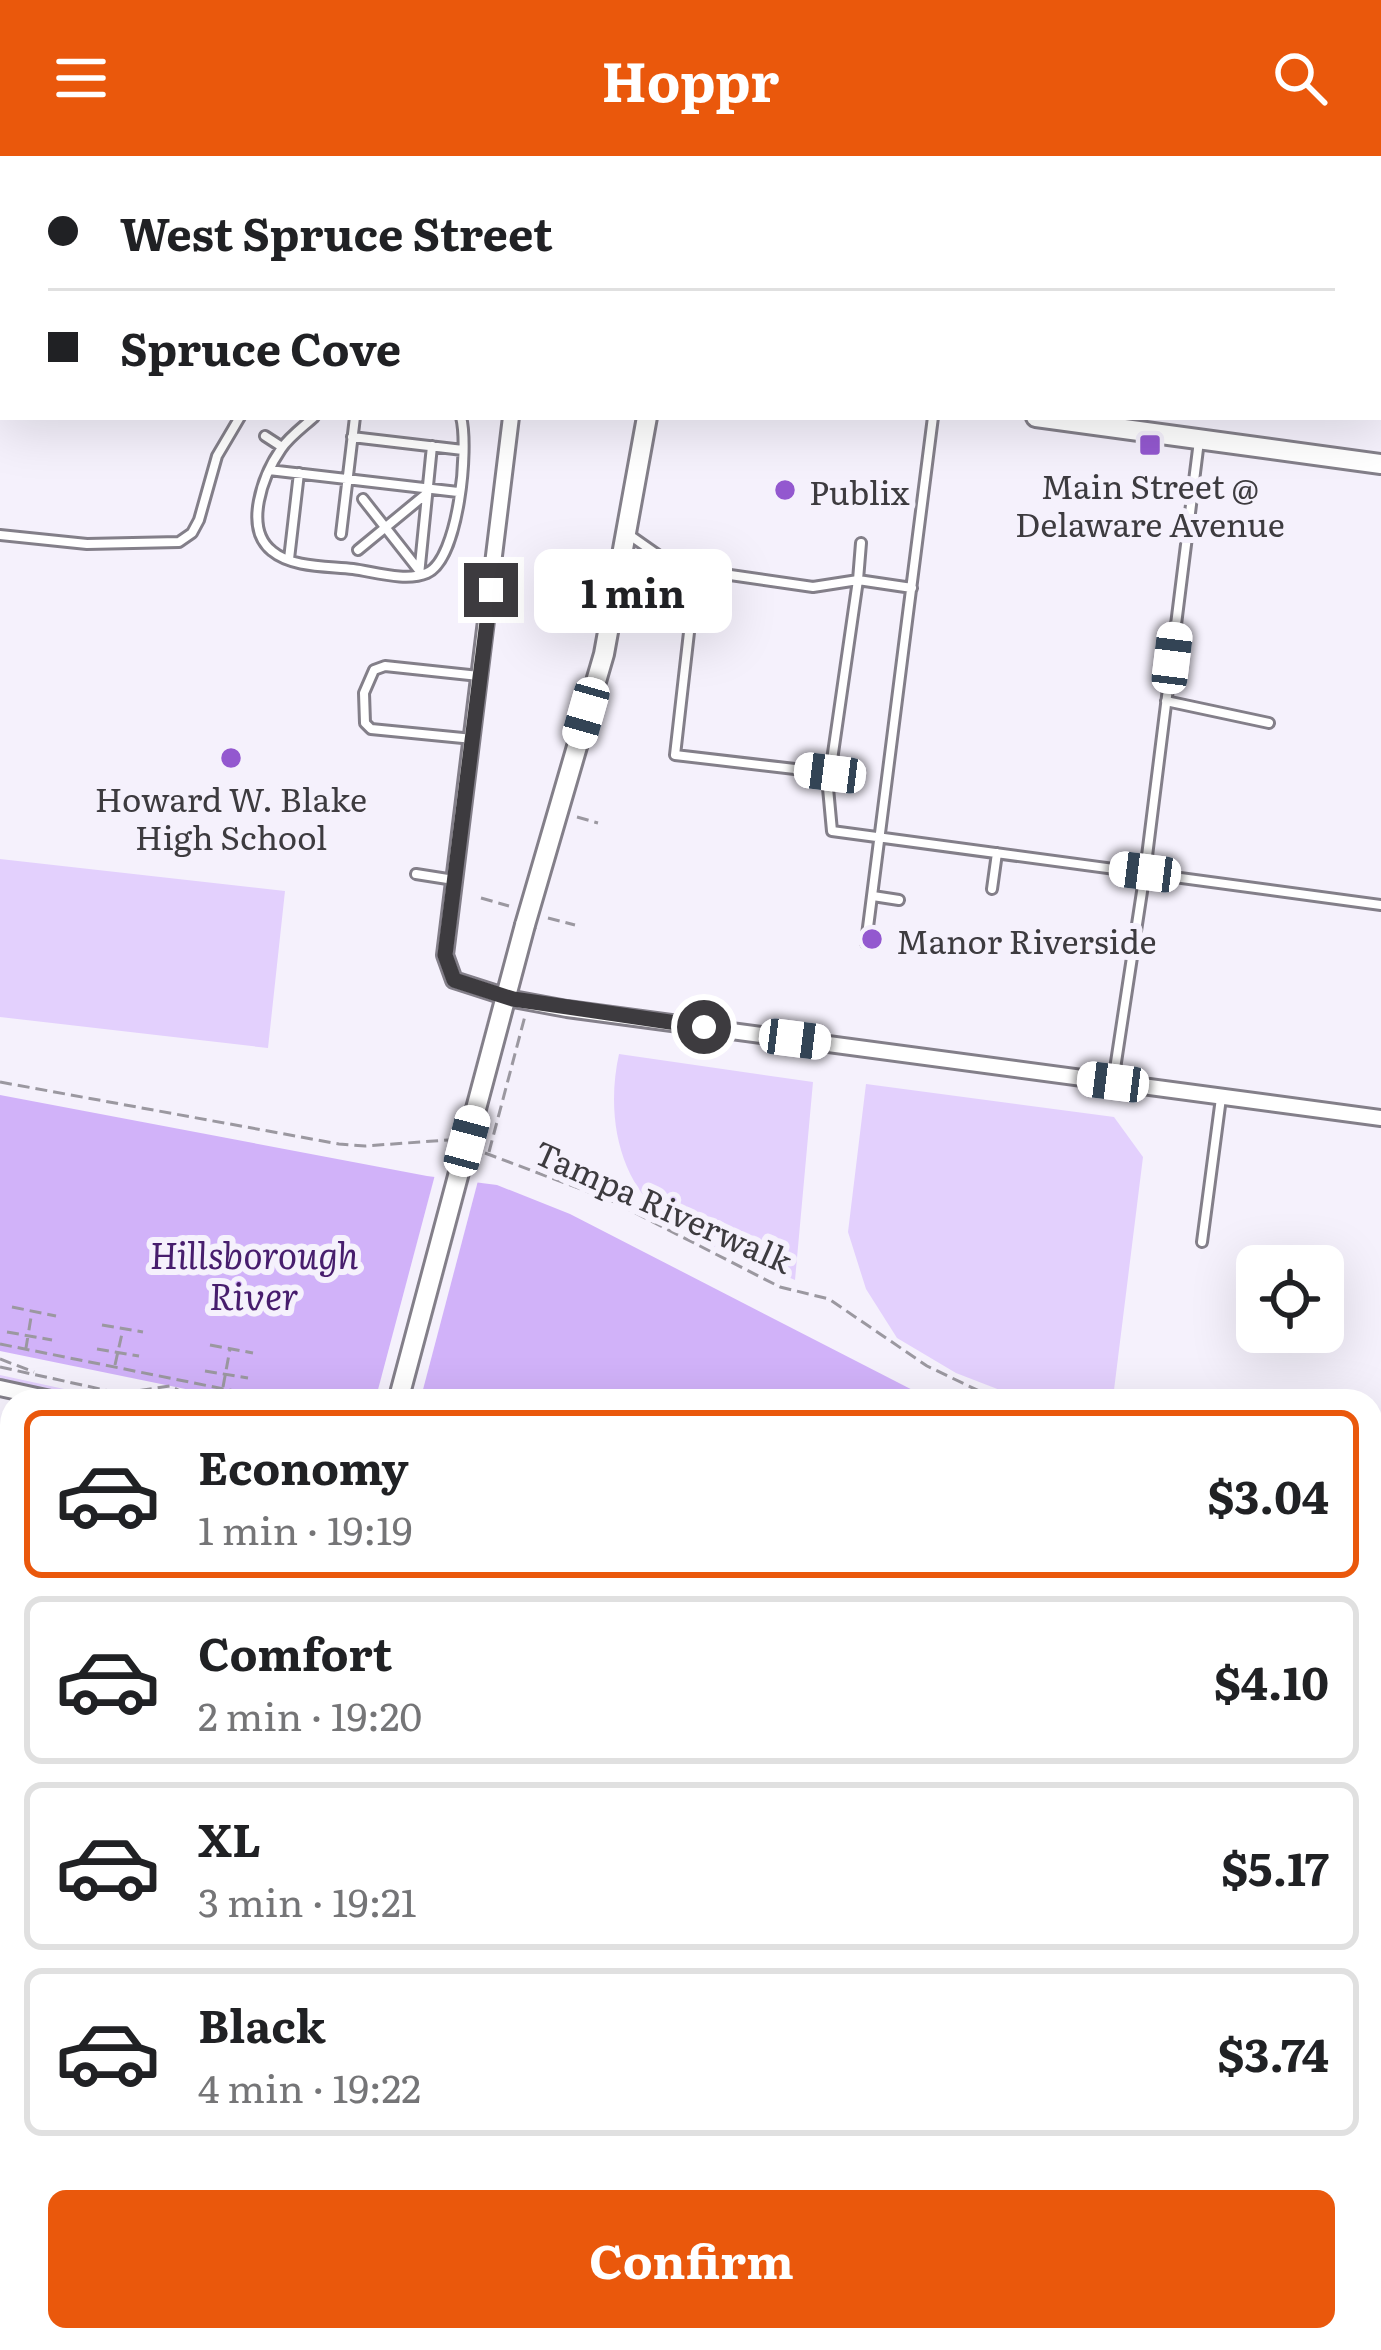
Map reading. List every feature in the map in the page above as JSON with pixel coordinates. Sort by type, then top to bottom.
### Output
[{"type":"street","points":[[512,420],[445,955],[454,980],[567,1009],[1381,1118]]},
{"type":"street","points":[[401,1389],[525,925],[599,670],[646,420]]},
{"type":"street","points":[[1058,420],[1381,464]]},
{"type":"lane","points":[[0,535],[87,544],[179,542],[199,520],[208,478],[238,420]]},
{"type":"lane","points":[[311,420],[282,447],[269,470],[257,526],[270,550],[289,559],[419,573],[439,566],[446,554],[463,450],[460,420]]},
{"type":"lane","points":[[340,534],[355,420]]},
{"type":"lane","points":[[866,943],[933,420]]},
{"type":"lane","points":[[265,436],[282,447]]},
{"type":"lane","points":[[352,437],[463,450]]},
{"type":"lane","points":[[1113,1082],[1145,872],[1199,439]]},
{"type":"lane","points":[[419,573],[432,446]]},
{"type":"lane","points":[[269,470],[458,492]]},
{"type":"lane","points":[[289,559],[299,473]]},
{"type":"lane","points":[[358,550],[427,491]]},
{"type":"lane","points":[[363,499],[419,573]]},
{"type":"lane","points":[[627,533],[675,567],[696,571],[813,587],[858,580],[912,587]]},
{"type":"lane","points":[[861,543],[830,773],[832,832],[1381,905]]},
{"type":"lane","points":[[615,601],[675,567]]},
{"type":"lane","points":[[696,571],[675,755],[830,773]]},
{"type":"lane","points":[[474,739],[371,729],[365,723],[364,693],[374,670],[385,666],[481,676]]},
{"type":"lane","points":[[1166,701],[1269,723]]},
{"type":"lane","points":[[992,889],[997,853]]},
{"type":"lane","points":[[416,874],[455,880]]},
{"type":"lane","points":[[873,896],[899,900]]},
{"type":"lane","points":[[1202,1242],[1221,1096]]},
{"type":"path","points":[[575,817],[598,823]]},
{"type":"path","points":[[481,898],[509,907]]},
{"type":"path","points":[[548,917],[575,925]]},
{"type":"path","points":[[489,1154],[525,1015]]},
{"type":"path","points":[[0,1082],[339,1144],[365,1147],[448,1140]]},
{"type":"path","name":"Tampa Riverwalk","points":[[477,1149],[610,1200],[779,1287],[829,1300],[927,1366],[975,1389]]},
{"type":"path","points":[[12,1307],[56,1316]]},
{"type":"path","points":[[26,1349],[32,1312]]},
{"type":"path","points":[[102,1325],[143,1332]]},
{"type":"path","points":[[115,1367],[123,1329]]},
{"type":"path","points":[[7,1332],[52,1340]]},
{"type":"path","points":[[0,1344],[226,1389]]},
{"type":"path","points":[[209,1345],[253,1353]]},
{"type":"path","points":[[97,1349],[140,1356]]},
{"type":"path","points":[[222,1388],[230,1349]]},
{"type":"path","points":[[0,1359],[42,1375]]},
{"type":"path","points":[[0,1367],[103,1389]]},
{"type":"path","points":[[205,1371],[248,1378]]},
{"type":"path","points":[[170,1386],[172,1374]]},
{"type":"path","points":[[149,1389],[176,1389]]},
{"type":"shaded area","points":[[0,859],[285,891],[268,1048],[0,1017]]},
{"type":"shaded area","points":[[619,1054],[813,1082],[795,1280],[698,1239],[651,1205],[627,1167],[615,1122]]},
{"type":"shaded area","points":[[866,1084],[1114,1117],[1143,1157],[1114,1389],[997,1389],[956,1373],[897,1338],[866,1289],[848,1232]]},
{"type":"shaded area","points":[[0,1375],[64,1389],[40,1389],[0,1380]]},
{"type":"water","name":"Hillsborough River","points":[[0,1095],[427,1176],[497,1185],[570,1214],[911,1389],[185,1389],[0,1351]]},
{"type":"pier","points":[[436,1171],[479,1177],[423,1389],[378,1389]]},
{"type":"place","name":"Main Street @ Delaware Avenue","points":[[1150,445]]},
{"type":"place","name":"Publix","points":[[785,490]]},
{"type":"place","name":"Howard W. Blake High School","points":[[231,758]]},
{"type":"place","name":"Manor Riverside","points":[[872,939]]},
{"type":"route","points":[[491,590],[447,968],[454,980],[466,986],[513,999],[704,1027]]}]
